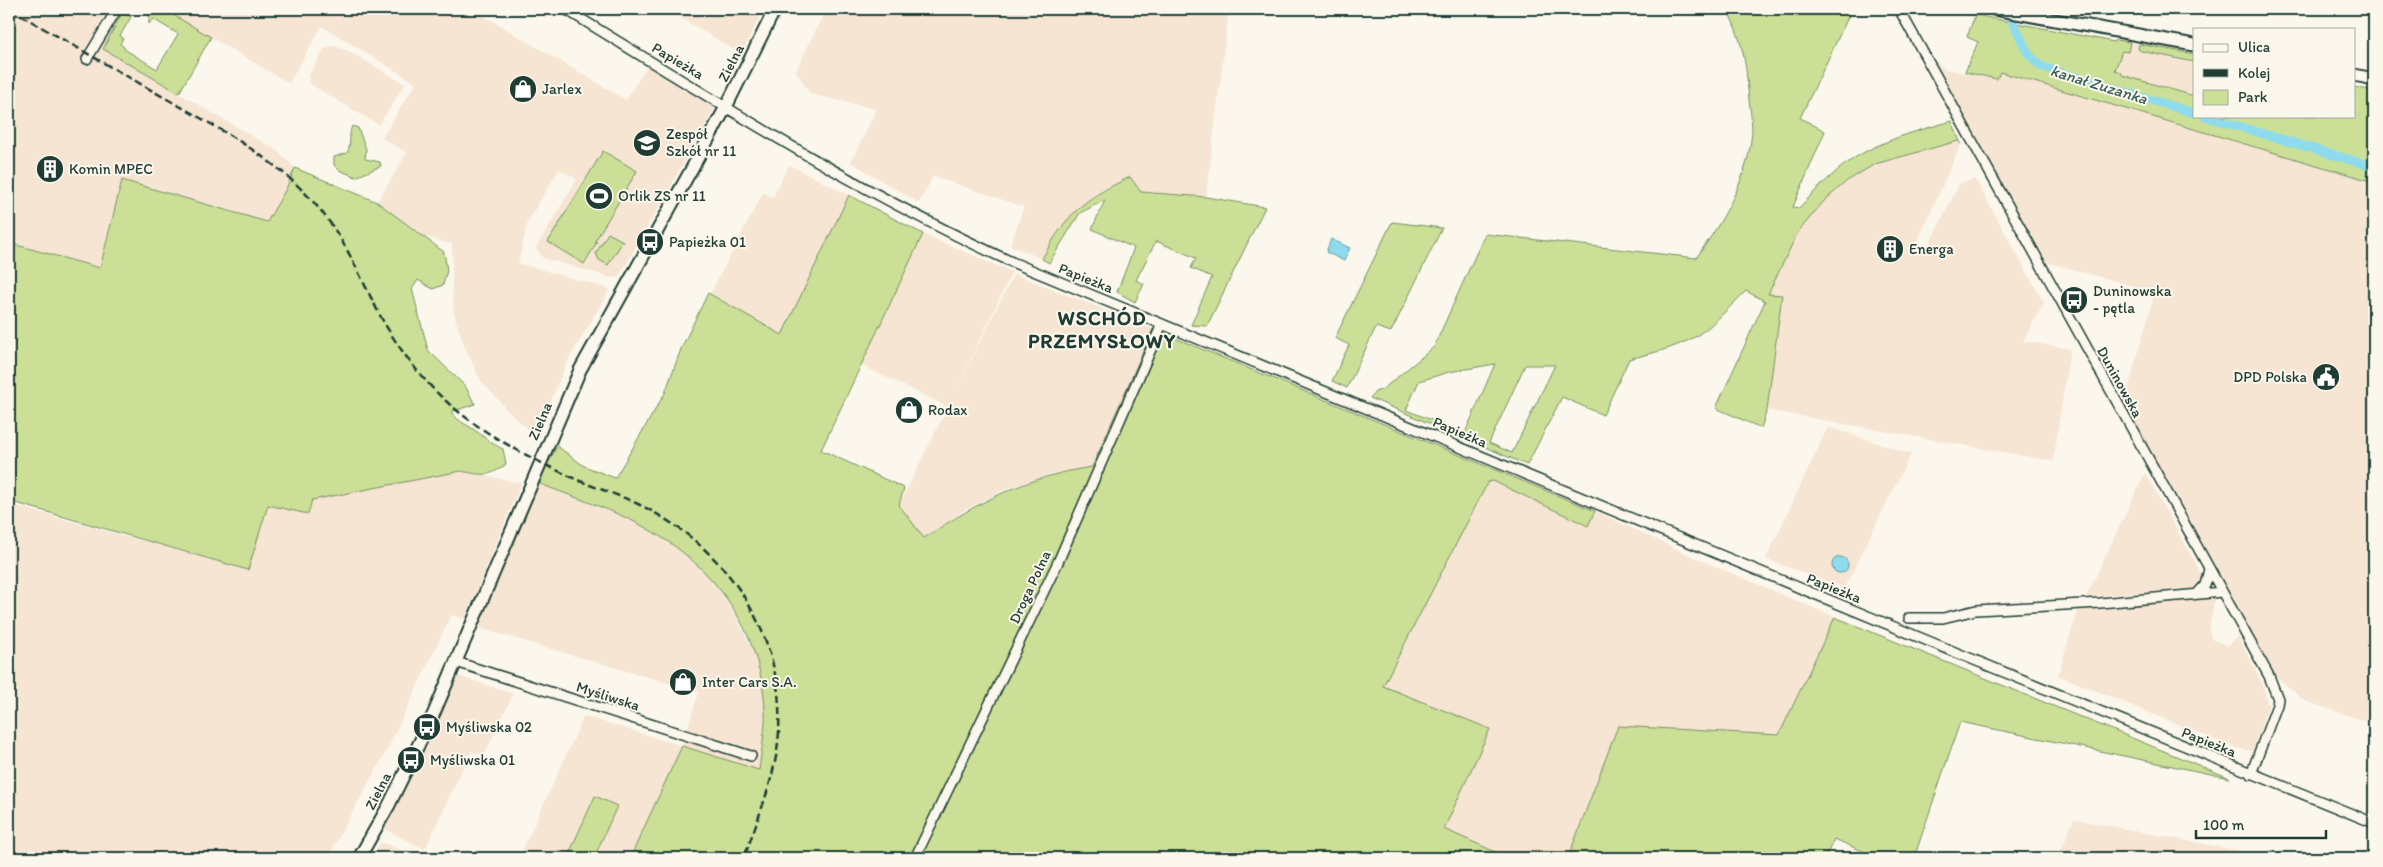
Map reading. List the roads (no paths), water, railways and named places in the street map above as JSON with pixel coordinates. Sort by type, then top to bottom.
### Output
[{"type":"street","points":[[87,59],[117,9]]},
{"type":"street","name":"Papieżka","points":[[565,9],[817,161],[916,216],[1023,266],[2251,774],[2374,823]]},
{"type":"street","name":"Zielna","points":[[359,858],[392,798],[456,662],[539,461],[580,370],[726,107],[775,9]]},
{"type":"street","name":"Duninowska","points":[[1899,9],[2270,676],[2278,699],[2276,709],[2251,774]]},
{"type":"street","points":[[1994,9],[2193,45]]},
{"type":"street","points":[[2356,75],[2374,79]]},
{"type":"street","name":"Droga Polna","points":[[915,858],[1058,562],[1162,324]]},
{"type":"street","points":[[2197,594],[2206,584],[2209,569]]},
{"type":"street","points":[[1909,618],[1944,618],[1976,610],[2222,592]]},
{"type":"street","name":"Myśliwska","points":[[456,662],[751,756]]},
{"type":"water","points":[[1331,239],[1350,248],[1344,261],[1326,252]]},
{"type":"water","points":[[1837,557],[1843,557],[1848,562],[1846,571],[1837,573],[1832,568],[1832,562]]},
{"type":"waterway","name":"kanał Zuzanka","points":[[2007,9],[2027,52],[2040,66],[2193,113]]},
{"type":"waterway","name":"kanał Zuzanka","points":[[2211,118],[2374,167]]},
{"type":"railway","points":[[10,9],[230,135],[288,176],[331,224],[347,250],[382,319],[419,374],[437,393],[477,426],[528,456],[580,481],[638,504],[672,523],[702,547],[728,574],[749,605],[765,638],[775,674],[779,712],[777,751],[771,778],[744,858]]},
{"type":"place","name":"Jarlex","points":[[523,89]]},
{"type":"place","name":"Zespół Szkół nr 11","points":[[647,143]]},
{"type":"place","name":"Komin MPEC","points":[[50,169]]},
{"type":"place","name":"Orlik ZS nr 11","points":[[599,196]]},
{"type":"place","name":"Papieżka 01","points":[[650,242]]},
{"type":"place","name":"Energa","points":[[1890,249]]},
{"type":"place","name":"Duninowska - pętla","points":[[2074,300]]},
{"type":"place","name":"DPD Polska","points":[[2326,377]]},
{"type":"place","name":"Rodax","points":[[909,410]]},
{"type":"place","name":"Inter Cars S.A.","points":[[683,682]]},
{"type":"place","name":"Myśliwska 02","points":[[427,727]]},
{"type":"place","name":"Myśliwska 01","points":[[411,760]]},
{"type":"district","name":"WSCHÓD PRZEMYSŁOWY","points":[[1102,330]]}]
